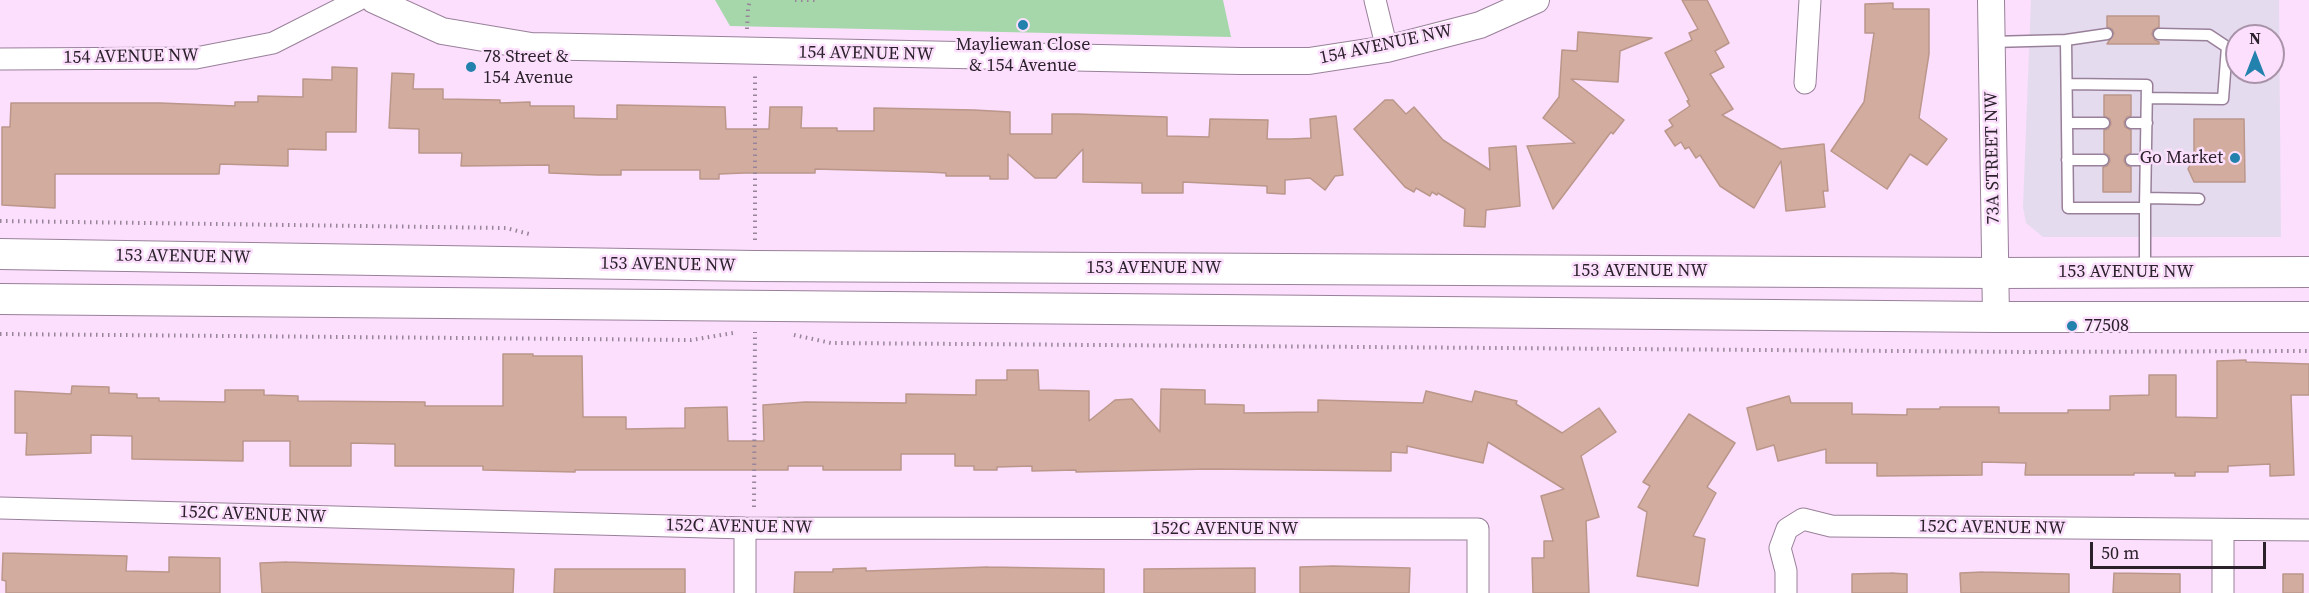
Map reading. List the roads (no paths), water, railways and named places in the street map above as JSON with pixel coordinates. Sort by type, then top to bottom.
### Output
[{"type":"main road","name":"153 AVENUE NW","points":[[0,254],[755,266],[1996,273],[2309,272]]},
{"type":"main road","points":[[0,299],[1996,317],[2309,316]]},
{"type":"street","name":"154 AVENUE NW","points":[[0,59],[196,58],[273,43],[358,0]]},
{"type":"street","name":"154 AVENUE NW","points":[[374,0],[442,31],[531,46],[1241,61],[1309,61],[1387,49],[1480,24],[1536,0]]},
{"type":"street","points":[[1375,0],[1387,49]]},
{"type":"street","points":[[1805,83],[1810,0]]},
{"type":"street","name":"73A STREET NW","points":[[1991,0],[1996,317]]},
{"type":"street","name":"152C AVENUE NW","points":[[0,508],[745,528],[1478,529],[1478,593]]},
{"type":"street","name":"152C AVENUE NW","points":[[1786,593],[1786,571],[1780,548],[1786,529],[1803,519],[1831,526],[2309,530]]},
{"type":"street","points":[[745,528],[745,593]]},
{"type":"street","points":[[2223,530],[2223,593]]},
{"type":"lane","points":[[1991,42],[2066,40],[2107,34]]},
{"type":"lane","points":[[2147,99],[2223,99],[2226,48],[2209,35],[2159,34]]},
{"type":"lane","points":[[2066,40],[2068,208],[2199,199]]},
{"type":"lane","points":[[2067,84],[2147,85],[2145,272]]},
{"type":"lane","points":[[2067,123],[2104,123]]},
{"type":"lane","points":[[2131,123],[2147,123]]},
{"type":"lane","points":[[2067,160],[2103,160]]},
{"type":"lane","points":[[2131,160],[2146,160]]},
{"type":"place","name":"Mayliewan Close & 154 Avenue","points":[[1023,25]]},
{"type":"place","name":"78 Street & 154 Avenue","points":[[471,67]]},
{"type":"place","name":"Go Market","points":[[2235,158]]},
{"type":"place","name":"77508","points":[[2072,326]]}]
